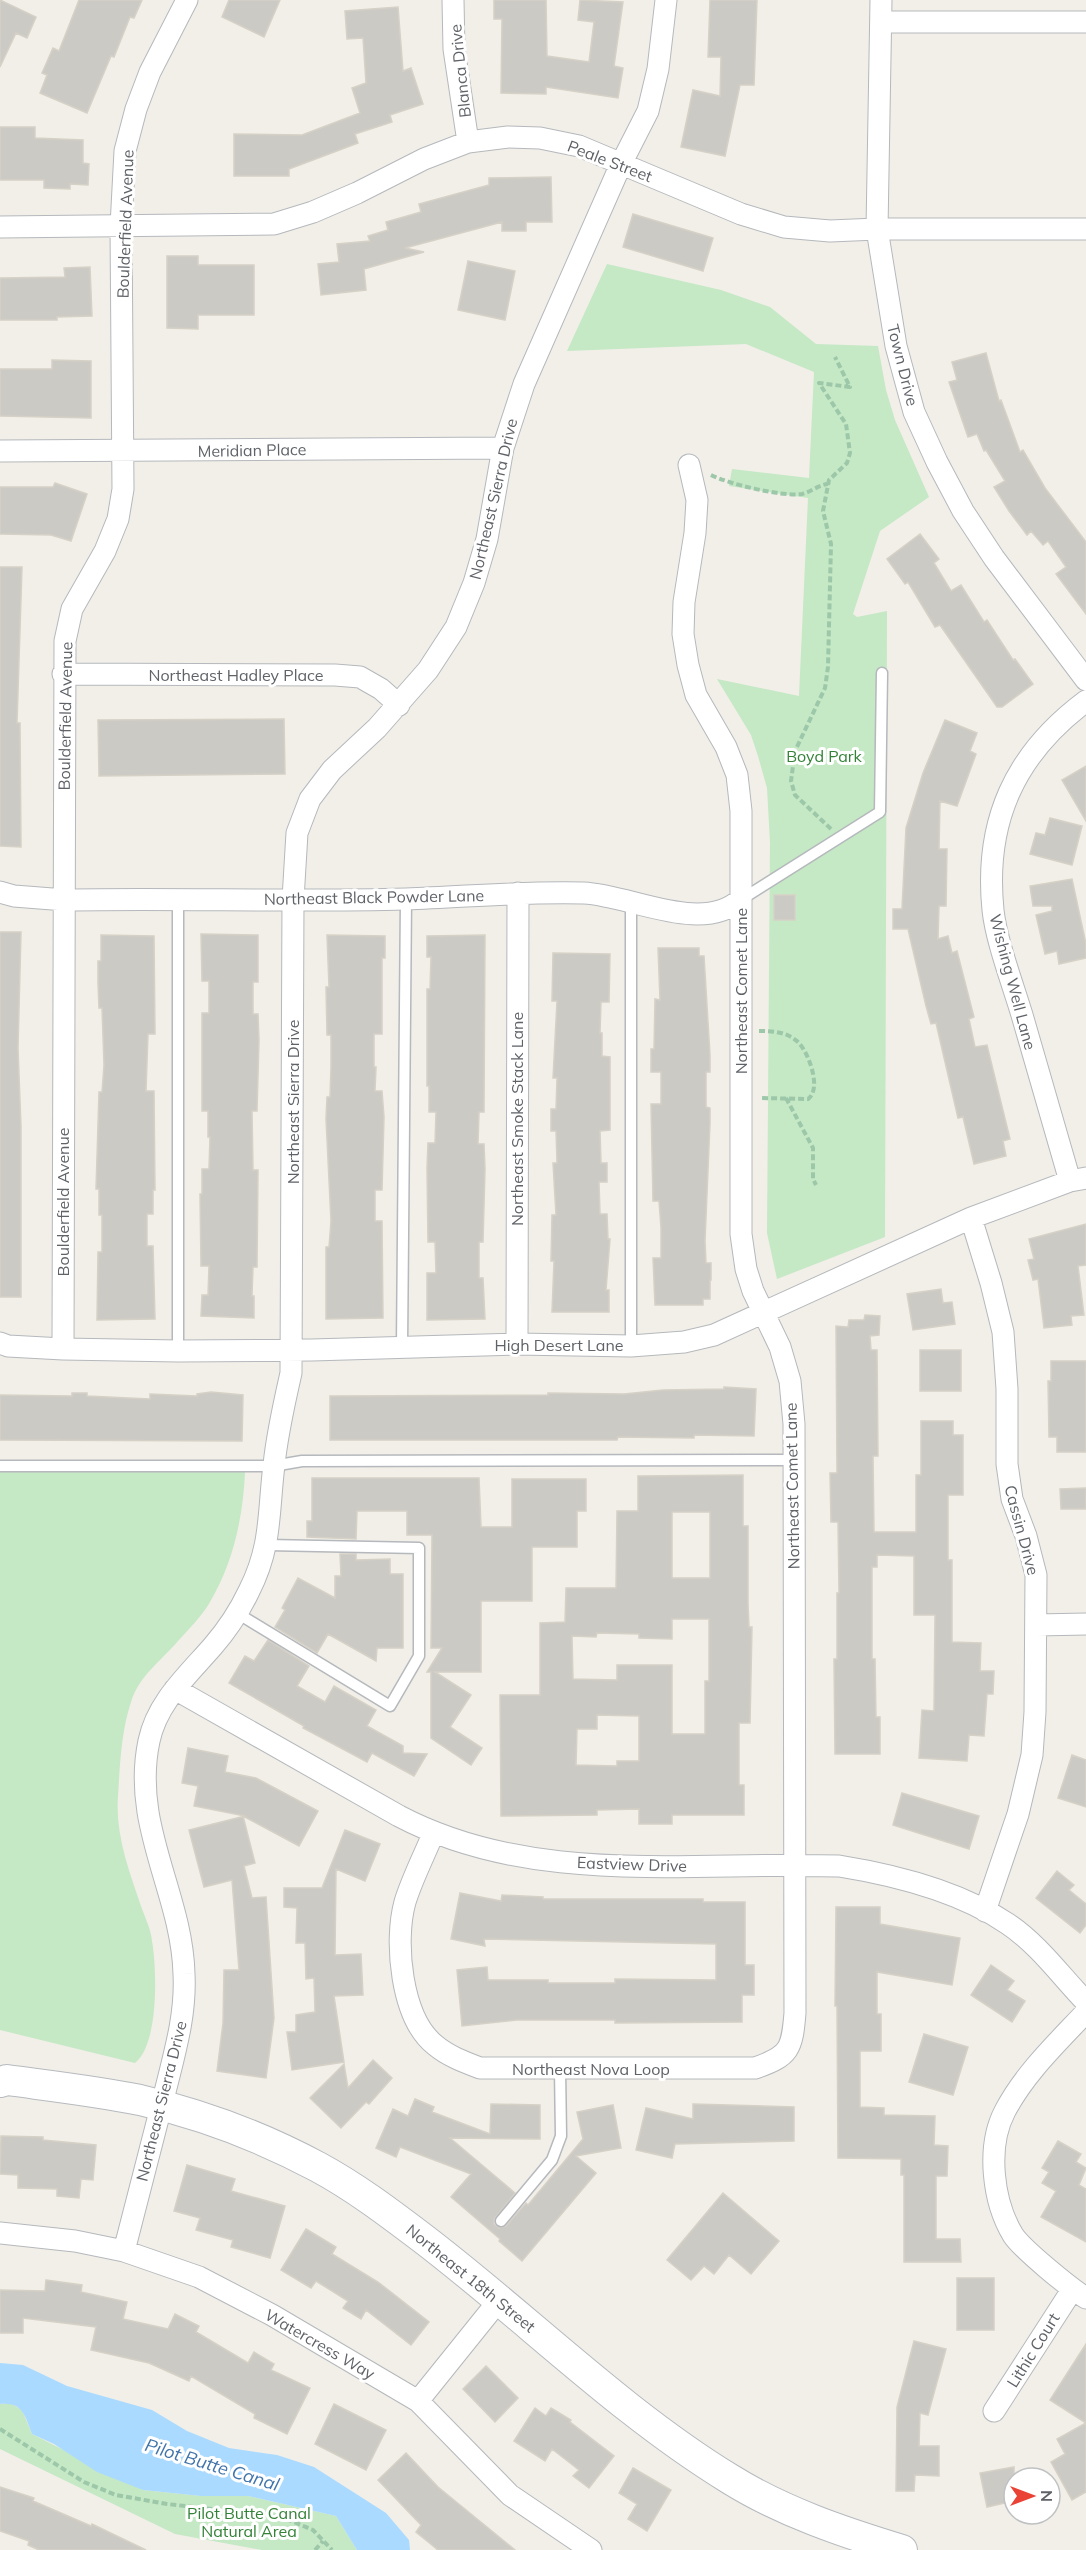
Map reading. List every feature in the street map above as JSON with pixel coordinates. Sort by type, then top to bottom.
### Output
[{"type":"main road","name":"Northeast 18th Street","points":[[2,2079],[162,2106],[263,2141],[318,2167],[370,2198],[500,2300],[654,2426],[731,2480],[786,2508],[831,2527],[902,2550]]},
{"type":"street","name":"Boulderfield Avenue","points":[[63,1349],[65,900],[63,674],[65,641],[72,609],[105,551],[118,519],[123,489],[121,226],[125,151],[136,109],[150,72],[188,0]]},
{"type":"street","name":"Blanca Drive","points":[[453,0],[454,49],[468,142]]},
{"type":"street","name":"Northeast Sierra Drive","points":[[124,2251],[176,2050],[183,2012],[184,1974],[180,1932],[148,1817],[145,1780],[149,1741],[158,1715],[175,1689],[215,1643],[237,1613],[256,1576],[267,1545],[279,1423],[291,1373],[293,899],[297,833],[310,799],[332,770],[399,705],[428,670],[456,627],[474,583],[487,539],[503,448],[524,384],[621,164],[648,111],[658,69],[666,0]]},
{"type":"street","name":"Town Drive","points":[[881,0],[877,229],[896,346],[914,412],[963,511],[994,558],[1086,680]]},
{"type":"street","points":[[881,22],[1086,22]]},
{"type":"street","name":"Peale Street","points":[[0,227],[274,224],[357,193],[424,159],[468,142],[508,137],[540,138],[579,146],[741,214],[784,227],[830,231],[1086,229]]},
{"type":"street","name":"Meridian Place","points":[[0,451],[503,448]]},
{"type":"street","name":"Northeast Comet Lane","points":[[689,465],[697,500],[695,533],[684,602],[683,634],[696,695],[726,747],[737,775],[741,811],[741,1234],[746,1269],[780,1347],[790,1381],[794,1424],[793,1866]]},
{"type":"street","name":"Northeast Hadley Place","points":[[63,674],[360,677],[381,689],[399,705]]},
{"type":"street","name":"Wishing Well Lane","points":[[1078,1180],[993,912],[992,859],[1004,801],[1029,756],[1059,722],[1086,701]]},
{"type":"street","name":"Northeast Black Powder Lane","points":[[0,892],[14,896],[65,900],[406,899],[518,894],[586,894],[611,897],[668,911],[716,913],[730,909],[741,899]]},
{"type":"street","name":"Northeast Smoke Stack Lane","points":[[517,1344],[518,894]]},
{"type":"street","name":"High Desert Lane","points":[[0,1343],[8,1346],[63,1349],[178,1351],[517,1344],[631,1346],[684,1342],[714,1335],[764,1314],[971,1218],[1078,1180]]},
{"type":"street","name":"Cassin Drive","points":[[971,1218],[992,1283],[1003,1332],[1006,1464],[1012,1499],[1026,1536],[1036,1575],[1037,1624],[1032,1755],[1017,1814],[986,1911]]},
{"type":"street","points":[[1037,1624],[1086,1624]]},
{"type":"street","name":"Eastview Drive","points":[[175,1689],[433,1834],[501,1851],[572,1863],[606,1866],[839,1866],[918,1883],[986,1911],[1009,1925],[1039,1952],[1086,2002]]},
{"type":"street","name":"Northeast Nova Loop","points":[[433,1834],[405,1902],[401,1927],[408,2003],[418,2025],[433,2044],[456,2058],[480,2068],[755,2068],[778,2060],[792,2042],[795,2013],[793,1866]]},
{"type":"street","points":[[1079,2294],[1014,2236],[997,2198],[993,2157],[1003,2113],[1025,2078],[1086,2012]]},
{"type":"street","name":"Watercress Way","points":[[0,2233],[75,2241],[124,2251],[199,2277],[251,2304],[418,2401],[510,2495],[591,2550]]},
{"type":"street","name":"Lithic Court","points":[[994,2411],[1079,2294]]},
{"type":"street","points":[[418,2401],[500,2300]]},
{"type":"lane","points":[[741,899],[880,812],[882,673]]},
{"type":"lane","points":[[178,898],[178,1351]]},
{"type":"lane","points":[[402,1346],[406,899]]},
{"type":"lane","points":[[631,903],[631,1346]]},
{"type":"lane","points":[[0,1466],[273,1466],[302,1461],[794,1460]]},
{"type":"lane","points":[[237,1613],[390,1706],[419,1656],[420,1548],[267,1545]]},
{"type":"lane","points":[[501,2221],[552,2160],[561,2136],[560,2069]]},
{"type":"path","points":[[835,357],[850,387],[819,383],[846,424],[850,453],[847,463],[829,480],[823,511],[831,544],[828,667],[820,703],[795,751],[791,781],[795,795],[839,838]]},
{"type":"path","points":[[689,465],[727,483],[784,492],[799,494],[828,484]]},
{"type":"path","points":[[741,1030],[779,1032],[800,1044],[811,1071],[814,1092],[808,1099],[741,1098]]},
{"type":"path","points":[[786,1098],[813,1148],[813,1179],[816,1185]]},
{"type":"path","points":[[0,2429],[84,2482],[116,2495],[167,2504],[282,2517],[313,2530],[332,2550]]},
{"type":"path","points":[[315,2550],[323,2541]]},
{"type":"green space","name":"Boyd Park","points":[[607,264],[721,290],[770,307],[816,344],[878,346],[886,390],[895,420],[929,497],[880,531],[853,614],[857,617],[887,611],[885,1237],[777,1279],[767,1233],[770,842],[767,788],[751,735],[717,679],[799,696],[808,498],[729,486],[732,469],[809,478],[814,372],[746,344],[567,351]]},
{"type":"green space","points":[[0,1472],[245,1472],[239,1523],[231,1556],[218,1587],[199,1617],[139,1684],[125,1725],[119,1772],[119,1824],[128,1866],[150,1932],[155,1970],[152,2024],[143,2053],[135,2063],[0,2030]]},
{"type":"green space","name":"Pilot Butte Canal Natural Area","points":[[10,2403],[22,2410],[32,2434],[143,2490],[201,2496],[248,2496],[336,2516],[357,2550],[262,2550],[175,2534],[0,2449],[0,2404]]},
{"type":"water","name":"Pilot Butte Canal","points":[[0,2363],[23,2365],[67,2386],[152,2410],[187,2431],[229,2448],[277,2455],[314,2467],[386,2513],[409,2540],[410,2550],[357,2550],[336,2516],[248,2496],[201,2496],[143,2490],[97,2472],[54,2444],[32,2434],[25,2416],[14,2405],[0,2404]]},
{"type":"building","points":[[0,0],[36,17],[27,38],[16,33],[0,67]]},
{"type":"building","points":[[79,0],[142,0],[134,18],[130,17],[114,57],[111,56],[87,113],[40,93],[47,75],[42,73],[53,48],[59,51]]},
{"type":"building","points":[[229,0],[280,0],[264,37],[222,17]]},
{"type":"building","points":[[494,0],[546,0],[547,56],[589,62],[594,22],[578,20],[580,0],[623,2],[614,66],[623,68],[618,98],[546,87],[546,94],[501,93],[502,19],[494,19]]},
{"type":"building","points":[[710,0],[757,0],[754,85],[740,85],[725,156],[681,147],[693,90],[720,96],[721,57],[708,57]]},
{"type":"building","points":[[398,7],[403,71],[411,68],[423,104],[390,115],[392,122],[355,134],[358,143],[289,169],[289,176],[234,176],[234,134],[302,135],[360,113],[352,88],[366,83],[363,38],[347,39],[345,11]]},
{"type":"building","points":[[0,127],[35,127],[35,138],[83,140],[83,163],[89,164],[88,185],[70,184],[70,189],[44,188],[44,180],[0,180]]},
{"type":"building","points":[[551,177],[552,222],[526,222],[526,231],[502,231],[502,222],[405,248],[424,252],[364,269],[366,290],[321,295],[318,264],[339,262],[337,244],[370,241],[368,236],[388,230],[386,222],[421,212],[419,204],[489,185],[489,178]]},
{"type":"building","points":[[633,214],[713,238],[703,271],[623,247]]},
{"type":"building","points":[[167,256],[198,256],[198,265],[254,265],[254,315],[198,315],[198,329],[167,328]]},
{"type":"building","points":[[468,261],[515,271],[505,320],[458,310]]},
{"type":"building","points":[[90,267],[92,316],[57,317],[57,320],[0,320],[0,278],[65,277],[64,268]]},
{"type":"building","points":[[986,353],[999,401],[1001,400],[1020,452],[1023,450],[1045,488],[1086,542],[1086,614],[1056,574],[1066,567],[1048,541],[1043,545],[1031,531],[1027,535],[994,487],[1005,481],[986,450],[984,451],[977,434],[968,437],[949,382],[957,380],[952,362]]},
{"type":"building","points":[[52,360],[91,361],[91,418],[0,416],[0,369],[52,369]]},
{"type":"building","points":[[55,483],[87,494],[71,541],[51,535],[0,534],[0,487],[53,487]]},
{"type":"building","points":[[920,534],[939,559],[934,563],[951,591],[961,585],[984,622],[987,620],[1013,660],[1015,659],[1033,684],[1002,707],[997,707],[940,625],[935,627],[908,582],[905,584],[887,559]]},
{"type":"building","points":[[0,567],[22,567],[17,723],[20,723],[21,847],[0,846]]},
{"type":"building","points":[[284,719],[285,774],[99,776],[98,720]]},
{"type":"building","points":[[945,720],[977,733],[970,751],[976,754],[957,806],[940,801],[939,849],[947,849],[946,906],[939,906],[938,939],[948,936],[952,953],[957,951],[974,1017],[969,1019],[975,1047],[987,1045],[1010,1139],[1003,1141],[1006,1156],[974,1164],[963,1117],[958,1118],[936,1023],[931,1024],[908,929],[893,929],[893,909],[902,909],[906,828],[923,773]]},
{"type":"building","points":[[1086,766],[1086,821],[1062,780]]},
{"type":"building","points":[[1050,818],[1082,826],[1072,865],[1030,854],[1036,833],[1045,835]]},
{"type":"building","points":[[1072,879],[1086,944],[1086,958],[1059,964],[1057,951],[1045,954],[1036,915],[1052,911],[1052,906],[1033,906],[1030,886]]},
{"type":"building","points":[[774,895],[795,895],[795,920],[774,920]]},
{"type":"building","points":[[0,932],[21,932],[18,1048],[21,1127],[21,1297],[0,1297]]},
{"type":"building","points":[[201,934],[258,935],[258,982],[253,982],[253,1014],[258,1014],[259,1040],[257,1111],[252,1111],[253,1170],[258,1170],[257,1267],[253,1267],[252,1296],[254,1296],[254,1318],[201,1316],[202,1295],[208,1295],[209,1266],[201,1266],[200,1194],[202,1194],[202,1169],[209,1169],[210,1137],[208,1137],[208,1111],[202,1111],[202,1013],[209,1013],[209,981],[202,981]]},
{"type":"building","points":[[101,935],[154,936],[155,1034],[148,1034],[146,1091],[154,1091],[155,1190],[153,1190],[153,1214],[147,1214],[147,1246],[153,1246],[155,1319],[97,1320],[98,1252],[102,1252],[102,1215],[99,1215],[99,1189],[96,1189],[99,1092],[102,1092],[104,1065],[102,1008],[99,1008],[98,983]]},
{"type":"building","points":[[327,935],[385,936],[385,958],[382,958],[382,1034],[374,1034],[375,1091],[382,1091],[384,1117],[382,1190],[375,1190],[375,1221],[382,1221],[383,1318],[326,1319],[326,1247],[329,1247],[331,1221],[326,1119],[327,1097],[330,1097],[331,1067],[331,1035],[327,1035],[326,987],[329,987]]},
{"type":"building","points":[[485,935],[484,1112],[479,1112],[478,1144],[484,1144],[485,1169],[483,1242],[479,1242],[479,1278],[483,1278],[485,1319],[427,1320],[427,1273],[436,1273],[435,1242],[428,1242],[427,1168],[428,1143],[435,1143],[436,1112],[429,1112],[429,1086],[427,1086],[427,989],[430,989],[431,957],[427,957],[427,936]]},
{"type":"building","points":[[658,948],[699,948],[699,956],[704,956],[710,1055],[710,1072],[706,1072],[706,1107],[710,1108],[710,1123],[705,1241],[706,1263],[711,1263],[711,1280],[710,1299],[703,1299],[703,1305],[655,1305],[653,1258],[661,1258],[661,1228],[659,1201],[653,1201],[651,1104],[661,1104],[661,1072],[651,1072],[651,1049],[654,1049],[655,999],[660,1000]]},
{"type":"building","points":[[553,953],[610,954],[609,1002],[601,1002],[600,1033],[602,1033],[602,1056],[610,1057],[610,1130],[600,1131],[601,1163],[607,1163],[607,1182],[599,1182],[600,1214],[607,1214],[608,1239],[610,1239],[606,1290],[609,1290],[609,1312],[552,1312],[554,1261],[551,1261],[552,1215],[556,1215],[553,1163],[557,1163],[556,1131],[551,1131],[551,1109],[556,1109],[557,1078],[553,1078],[557,1001],[552,1001]]},
{"type":"building","points":[[1086,1224],[1086,1265],[1078,1266],[1084,1315],[1071,1316],[1072,1325],[1044,1328],[1038,1279],[1033,1280],[1028,1260],[1034,1259],[1029,1239]]},
{"type":"building","points":[[941,1289],[943,1303],[952,1302],[955,1324],[913,1330],[907,1294]]},
{"type":"building","points":[[865,1315],[880,1316],[879,1335],[870,1336],[871,1350],[877,1350],[878,1456],[873,1456],[874,1532],[916,1532],[916,1475],[921,1475],[921,1421],[953,1421],[953,1435],[963,1435],[963,1495],[948,1495],[948,1560],[952,1560],[952,1642],[981,1643],[980,1671],[994,1671],[993,1694],[987,1694],[984,1736],[969,1735],[967,1761],[919,1758],[922,1710],[934,1711],[935,1615],[914,1615],[914,1556],[877,1555],[877,1567],[872,1567],[872,1659],[875,1659],[876,1717],[880,1717],[880,1754],[835,1754],[834,1659],[837,1659],[837,1593],[839,1593],[838,1522],[831,1522],[830,1473],[837,1473],[836,1326],[848,1327],[849,1320],[864,1320]]},
{"type":"building","points":[[920,1350],[961,1350],[961,1391],[920,1391]]},
{"type":"building","points":[[1051,1361],[1086,1361],[1086,1452],[1057,1452],[1057,1437],[1049,1437],[1048,1381],[1051,1381]]},
{"type":"building","points":[[724,1387],[756,1389],[754,1436],[618,1437],[617,1440],[330,1440],[330,1396],[624,1394],[663,1390],[724,1389]]},
{"type":"building","points":[[211,1392],[243,1395],[242,1441],[0,1440],[0,1395],[72,1396],[72,1393],[87,1393],[87,1396],[150,1399],[150,1394],[197,1396],[197,1394]]},
{"type":"building","points":[[743,1475],[743,1526],[748,1526],[748,1603],[749,1627],[752,1627],[750,1723],[739,1723],[739,1785],[744,1785],[744,1815],[672,1815],[672,1824],[639,1824],[639,1809],[597,1810],[597,1815],[501,1816],[500,1695],[540,1695],[540,1623],[565,1622],[566,1588],[616,1588],[617,1511],[638,1511],[638,1476]],"holes":[[[672,1512],[710,1512],[710,1578],[672,1578]],[[672,1619],[709,1619],[709,1681],[705,1681],[705,1734],[672,1734],[672,1665],[617,1665],[617,1680],[573,1679],[572,1636],[596,1637],[597,1633],[639,1634],[639,1638],[672,1639]],[[597,1715],[639,1716],[639,1761],[617,1761],[617,1766],[576,1765],[577,1729],[597,1729]]]},
{"type":"building","points":[[312,1478],[479,1478],[481,1527],[512,1527],[512,1479],[586,1479],[586,1511],[577,1511],[577,1547],[532,1547],[532,1601],[481,1601],[481,1672],[435,1672],[471,1695],[450,1727],[482,1748],[471,1765],[431,1738],[431,1672],[427,1672],[442,1648],[431,1648],[432,1535],[407,1535],[407,1511],[357,1511],[356,1539],[307,1537],[307,1521],[312,1521]]},
{"type":"building","points":[[1086,1488],[1086,1509],[1061,1509],[1060,1489]]},
{"type":"building","points":[[340,1554],[356,1554],[356,1560],[390,1559],[390,1574],[403,1574],[403,1648],[377,1648],[376,1661],[328,1634],[317,1653],[275,1627],[285,1610],[282,1608],[298,1578],[335,1598],[335,1576],[341,1576]]},
{"type":"building","points":[[268,1640],[309,1666],[297,1686],[325,1702],[334,1686],[376,1710],[367,1726],[403,1746],[403,1753],[427,1754],[414,1776],[372,1753],[367,1762],[303,1728],[304,1726],[229,1683],[245,1656],[254,1661]]},
{"type":"building","points":[[188,1748],[228,1756],[225,1772],[256,1778],[318,1811],[299,1846],[245,1816],[194,1806],[198,1786],[182,1783]]},
{"type":"building","points":[[1072,1755],[1086,1760],[1086,1807],[1058,1798]]},
{"type":"building","points":[[902,1793],[979,1816],[969,1849],[893,1825]]},
{"type":"building","points":[[243,1816],[255,1863],[244,1866],[252,1898],[266,1897],[274,2018],[266,2078],[217,2071],[223,2023],[224,1970],[239,1970],[232,1880],[204,1887],[189,1830]]},
{"type":"building","points":[[345,1830],[380,1844],[365,1881],[336,1869],[335,1955],[361,1954],[363,1995],[334,1996],[344,2062],[292,2070],[287,2032],[296,2032],[296,2015],[315,2012],[314,1978],[306,1979],[305,1943],[296,1943],[297,1908],[284,1907],[284,1888],[322,1888]]},
{"type":"building","points":[[1057,1871],[1074,1885],[1069,1890],[1086,1904],[1086,1925],[1080,1933],[1036,1898]]},
{"type":"building","points":[[460,1893],[501,1901],[502,1895],[543,1897],[543,1899],[703,1899],[703,1902],[745,1902],[745,1965],[754,1965],[754,1995],[742,1995],[742,2022],[615,2023],[615,2020],[517,2020],[462,2026],[457,1970],[487,1967],[488,1980],[548,1980],[548,1983],[615,1983],[615,1979],[716,1980],[716,1944],[484,1939],[485,1946],[451,1939]]},
{"type":"building","points":[[836,1907],[880,1907],[880,1924],[960,1938],[952,1985],[877,1972],[877,2014],[881,2014],[881,2051],[860,2051],[860,2107],[884,2108],[884,2115],[935,2116],[934,2145],[948,2146],[947,2176],[936,2176],[936,2239],[960,2239],[961,2262],[904,2262],[904,2175],[901,2175],[901,2159],[838,2158]]},
{"type":"building","points":[[991,1965],[1014,1981],[1007,1990],[1025,2001],[1012,2022],[971,1995]]},
{"type":"building","points":[[924,2034],[968,2047],[953,2095],[909,2082]]},
{"type":"building","points":[[373,2060],[392,2078],[369,2104],[366,2102],[341,2128],[310,2098],[344,2064],[348,2088]]},
{"type":"building","points":[[415,2099],[434,2107],[432,2112],[490,2134],[491,2104],[540,2105],[540,2139],[450,2138],[515,2193],[494,2219],[494,2224],[499,2228],[506,2226],[526,2203],[528,2205],[583,2139],[577,2112],[613,2105],[621,2148],[576,2156],[596,2173],[522,2261],[451,2197],[471,2174],[400,2147],[396,2157],[376,2148],[393,2109],[408,2116]]},
{"type":"building","points":[[693,2104],[794,2107],[794,2141],[675,2144],[672,2158],[636,2150],[646,2108],[693,2119]]},
{"type":"building","points":[[1,2136],[43,2137],[43,2140],[96,2145],[93,2180],[81,2179],[79,2198],[57,2196],[57,2189],[18,2188],[18,2175],[0,2174]]},
{"type":"building","points":[[1058,2141],[1081,2154],[1076,2162],[1086,2168],[1079,2185],[1086,2189],[1086,2242],[1041,2217],[1056,2191],[1042,2183],[1049,2172],[1042,2168]]},
{"type":"building","points":[[187,2165],[235,2179],[231,2191],[285,2206],[270,2258],[231,2247],[233,2240],[196,2230],[200,2218],[174,2211]]},
{"type":"building","points":[[723,2193],[779,2241],[751,2274],[729,2255],[714,2274],[704,2266],[691,2280],[667,2260]]},
{"type":"building","points":[[306,2229],[336,2247],[332,2254],[378,2282],[429,2322],[411,2345],[366,2310],[361,2319],[343,2308],[348,2301],[316,2281],[311,2288],[281,2270]]},
{"type":"building","points":[[957,2278],[994,2278],[994,2330],[957,2330]]},
{"type":"building","points":[[46,2280],[82,2285],[81,2292],[127,2302],[123,2319],[168,2329],[175,2314],[199,2326],[196,2332],[248,2363],[254,2352],[274,2364],[271,2370],[310,2388],[287,2434],[254,2418],[255,2414],[191,2376],[189,2381],[149,2363],[91,2350],[96,2327],[23,2318],[23,2333],[0,2333],[0,2290],[45,2291]]},
{"type":"building","points":[[914,2341],[946,2349],[928,2415],[920,2413],[919,2446],[939,2446],[939,2476],[915,2475],[914,2491],[896,2491],[897,2407]]},
{"type":"building","points":[[1086,2344],[1086,2423],[1050,2400]]},
{"type":"building","points":[[486,2366],[518,2398],[495,2422],[463,2389]]},
{"type":"building","points":[[334,2404],[386,2430],[366,2470],[315,2444]]},
{"type":"building","points":[[535,2408],[546,2416],[551,2408],[571,2420],[570,2422],[614,2456],[589,2488],[573,2476],[579,2470],[552,2449],[545,2461],[514,2441]]},
{"type":"building","points":[[1086,2423],[1086,2492],[1072,2500],[1062,2482],[1062,2466],[1053,2466],[1051,2462],[1065,2454],[1057,2439]]},
{"type":"building","points":[[406,2453],[438,2487],[515,2550],[438,2550],[416,2532],[421,2525],[378,2480]]},
{"type":"building","points":[[633,2468],[671,2490],[647,2531],[628,2519],[637,2504],[619,2493]]},
{"type":"building","points":[[1002,2469],[1002,2504],[987,2507],[980,2473]]},
{"type":"building","points":[[0,2487],[34,2498],[33,2501],[91,2526],[92,2524],[146,2550],[39,2550],[28,2545],[29,2541],[0,2531]]}]
